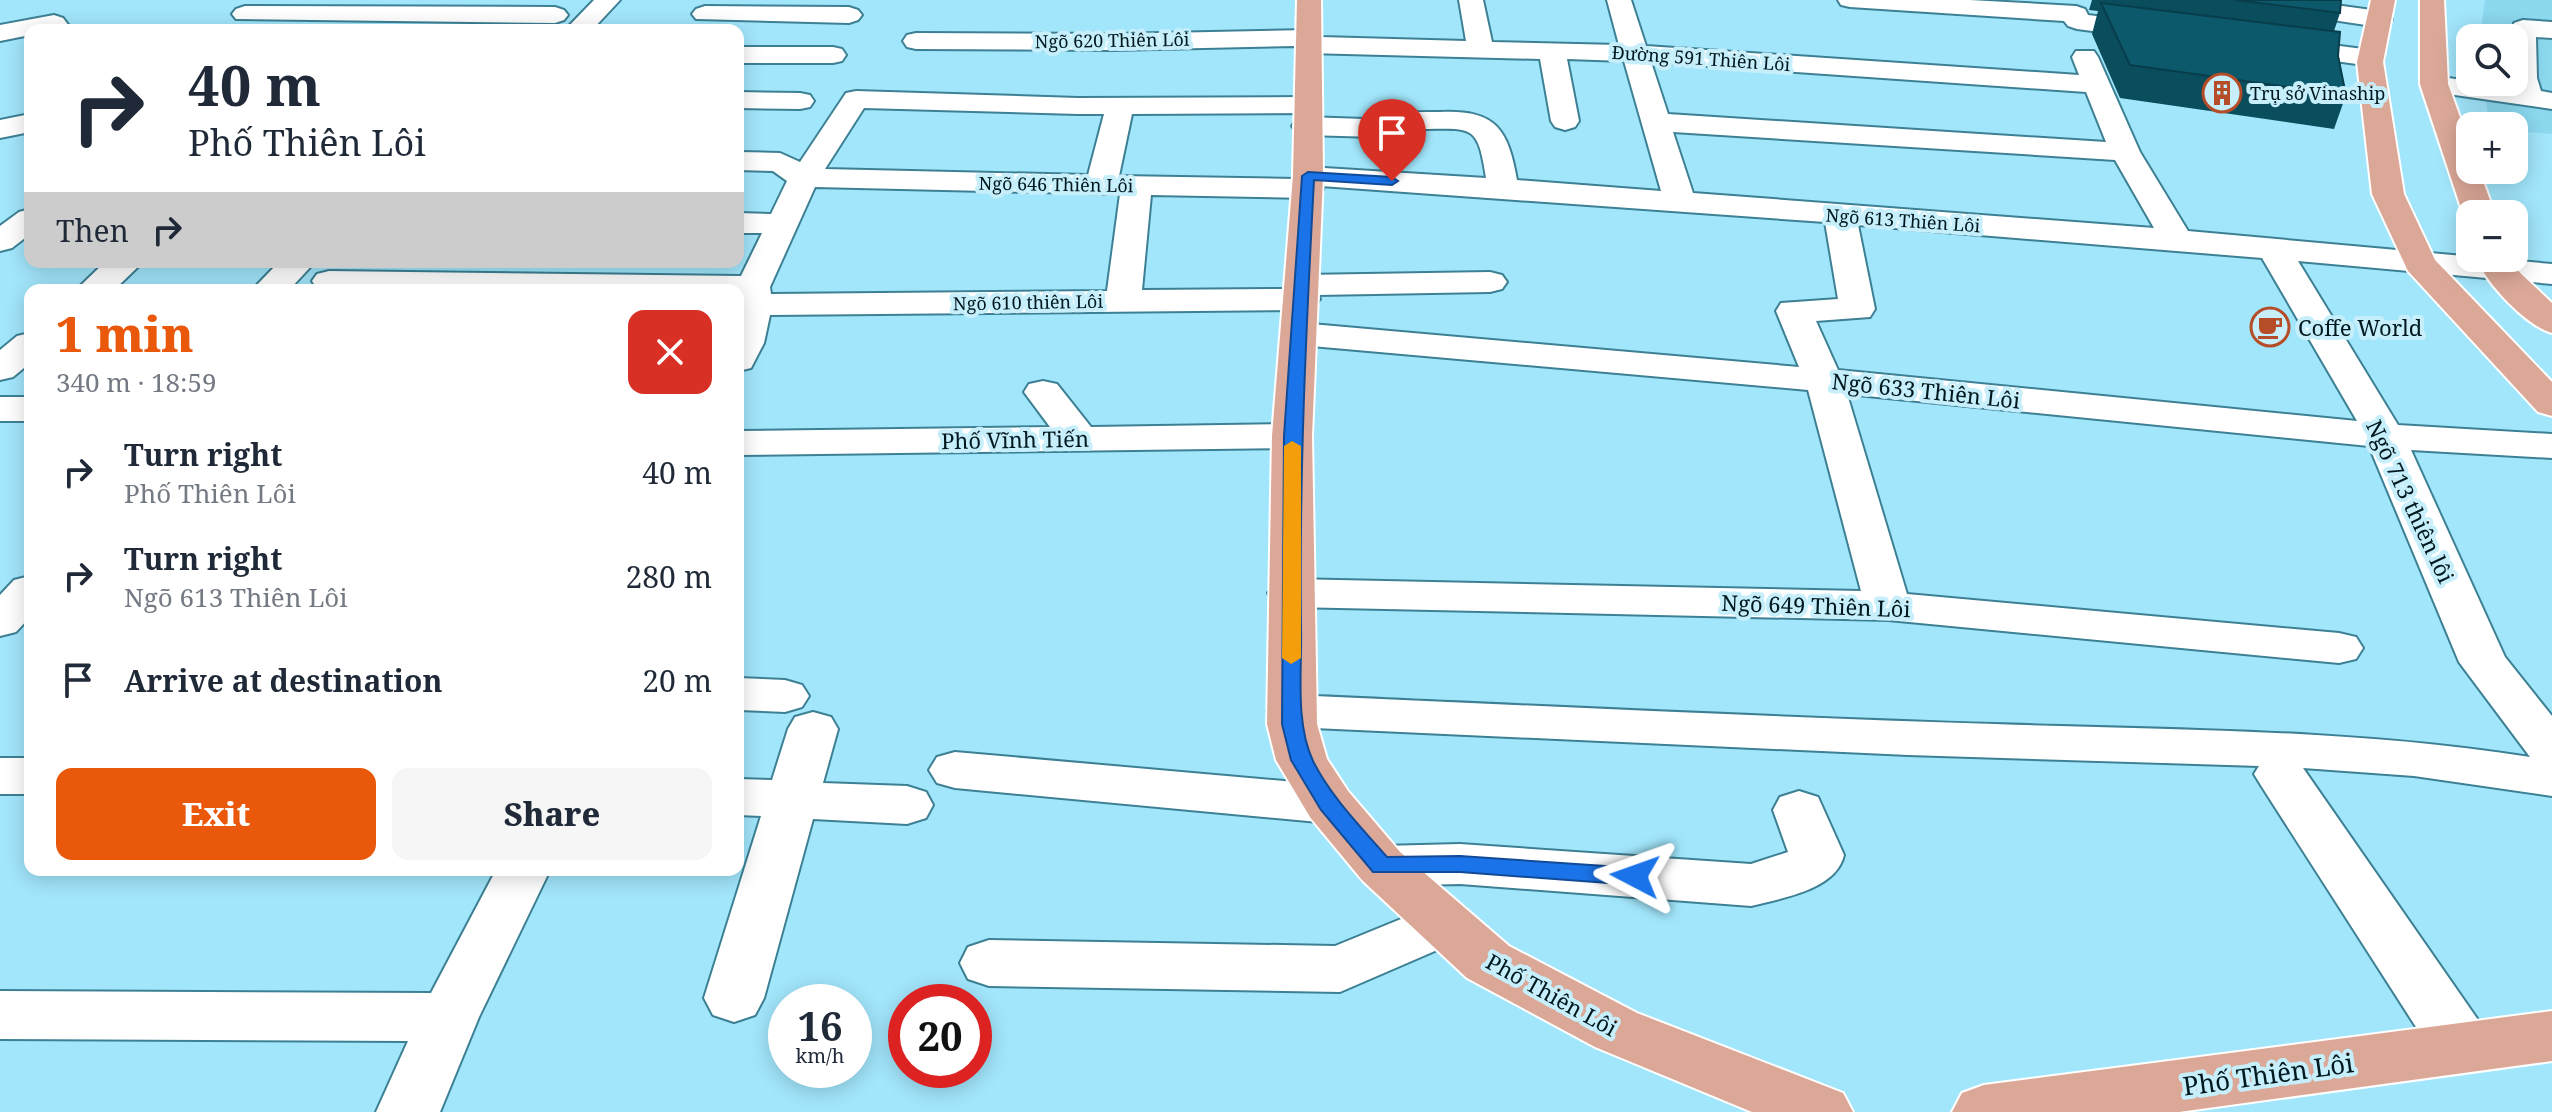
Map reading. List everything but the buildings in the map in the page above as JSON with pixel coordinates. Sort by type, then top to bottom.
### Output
[{"type":"main road","points":[[2432,0],[2434,84],[2474,200]]},
{"type":"main road","points":[[2381,9],[2371,58],[2388,194],[2420,264],[2552,404]]},
{"type":"main road","name":"Phố Thiên Lôi","points":[[1308,27],[1308,182],[1292,436],[1292,711],[1302,760],[1329,804],[1381,866],[1488,962],[1616,1030],[1821,1112]]},
{"type":"main road","points":[[2504,272],[2552,322]]},
{"type":"main road","name":"Phố Thiên Lôi","points":[[1984,1112],[2552,1036]]},
{"type":"street","points":[[584,24],[608,0]]},
{"type":"street","points":[[1471,0],[1480,49]]},
{"type":"street","points":[[1619,0],[1680,203]]},
{"type":"street","points":[[1850,0],[2079,20],[2186,35]]},
{"type":"street","points":[[2247,0],[2381,9]]},
{"type":"street","points":[[245,13],[555,15]]},
{"type":"street","points":[[705,15],[849,15]]},
{"type":"street","points":[[2079,20],[2094,84],[2125,152],[2177,240]]},
{"type":"street","points":[[2514,22],[2535,92]]},
{"type":"street","points":[[2514,22],[2552,30]]},
{"type":"street","points":[[2514,22],[2552,54]]},
{"type":"street","name":"Đường 591 Thiên Lôi","points":[[1308,27],[1480,49],[1636,53],[2094,84]]},
{"type":"street","name":"Ngõ 620 Thiên Lôi","points":[[916,41],[1113,42],[1308,27]]},
{"type":"street","points":[[0,33],[24,29]]},
{"type":"street","points":[[961,112],[983,41]]},
{"type":"street","points":[[2247,43],[2371,58]]},
{"type":"street","points":[[1552,51],[1565,121]]},
{"type":"street","points":[[744,55],[833,55]]},
{"type":"street","points":[[2434,84],[2535,92],[2552,82]]},
{"type":"street","points":[[744,349],[754,296],[782,224],[804,178],[856,99],[961,112],[1120,106],[1306,116],[1410,129],[1408,121],[1477,121],[1491,132],[1503,188]]},
{"type":"street","points":[[744,100],[800,101]]},
{"type":"street","points":[[1101,185],[1120,106]]},
{"type":"street","points":[[1654,122],[2125,152]]},
{"type":"street","points":[[0,129],[24,124]]},
{"type":"street","points":[[744,161],[780,162],[804,178]]},
{"type":"street","name":"Ngõ 646 Thiên Lôi","points":[[804,178],[1101,185],[1308,182]]},
{"type":"street","name":"Ngõ 613 Thiên Lôi","points":[[1308,182],[1503,188],[2177,240],[2420,264],[2456,264]]},
{"type":"street","points":[[1124,287],[1137,185]]},
{"type":"street","points":[[0,241],[19,210]]},
{"type":"street","points":[[1840,215],[1857,309],[1794,311],[1824,380],[1888,606]]},
{"type":"street","points":[[744,223],[782,224]]},
{"type":"street","name":"Ngõ 713 thiên lôi","points":[[2274,249],[2385,436],[2483,662],[2552,750]]},
{"type":"street","points":[[100,284],[119,268]]},
{"type":"street","points":[[275,284],[292,268]]},
{"type":"street","name":"Ngõ 613 Thiên Lôi","points":[[2528,270],[2552,274]]},
{"type":"street","name":"Ngõ 610 thiên Lôi","points":[[332,278],[488,273],[615,284]]},
{"type":"street","points":[[1301,298],[1490,282]]},
{"type":"street","name":"Ngõ 610 thiên Lôi","points":[[744,295],[1124,287],[1301,298]]},
{"type":"street","name":"Ngõ 633 Thiên Lôi","points":[[1301,298],[1824,380],[2385,436],[2552,446]]},
{"type":"street","points":[[0,369],[24,349]]},
{"type":"street","points":[[1043,392],[1079,438]]},
{"type":"street","points":[[0,409],[24,409]]},
{"type":"street","name":"Phố Vĩnh Tiến","points":[[744,443],[1292,436]]},
{"type":"street","name":"Ngõ 649 Thiên Lôi","points":[[1291,593],[1888,606],[2339,648]]},
{"type":"street","points":[[0,622],[24,596]]},
{"type":"street","points":[[734,998],[794,798],[779,706]]},
{"type":"street","points":[[1292,711],[1951,740],[2396,755],[2482,765],[2552,778]]},
{"type":"street","points":[[955,770],[1329,804]]},
{"type":"street","points":[[2280,774],[2463,1048]]},
{"type":"street","points":[[0,776],[24,776]]},
{"type":"street","points":[[744,797],[907,805]]},
{"type":"street","points":[[1381,866],[1460,864],[1751,885],[1815,863],[1817,855],[1799,810]]},
{"type":"street","points":[[408,1112],[449,1017],[520,876]]},
{"type":"street","points":[[989,963],[1340,969],[1445,923]]},
{"type":"street","points":[[0,1015],[449,1017]]},
{"type":"shaded area","points":[[2485,0],[2552,0],[2552,134],[2528,132],[2528,112],[2487,112],[2486,96],[2528,96],[2528,24],[2482,24]]},
{"type":"slow traffic","points":[[1291,658],[1292,446]]},
{"type":"place","name":"Trụ sở Vinaship","points":[[2222,93]]},
{"type":"place","name":"Coffe World","points":[[2270,327]]},
{"type":"route","points":[[1392,181],[1308,176],[1292,436],[1292,724],[1302,760],[1329,804],[1381,866],[1460,864],[1635,876]]}]
